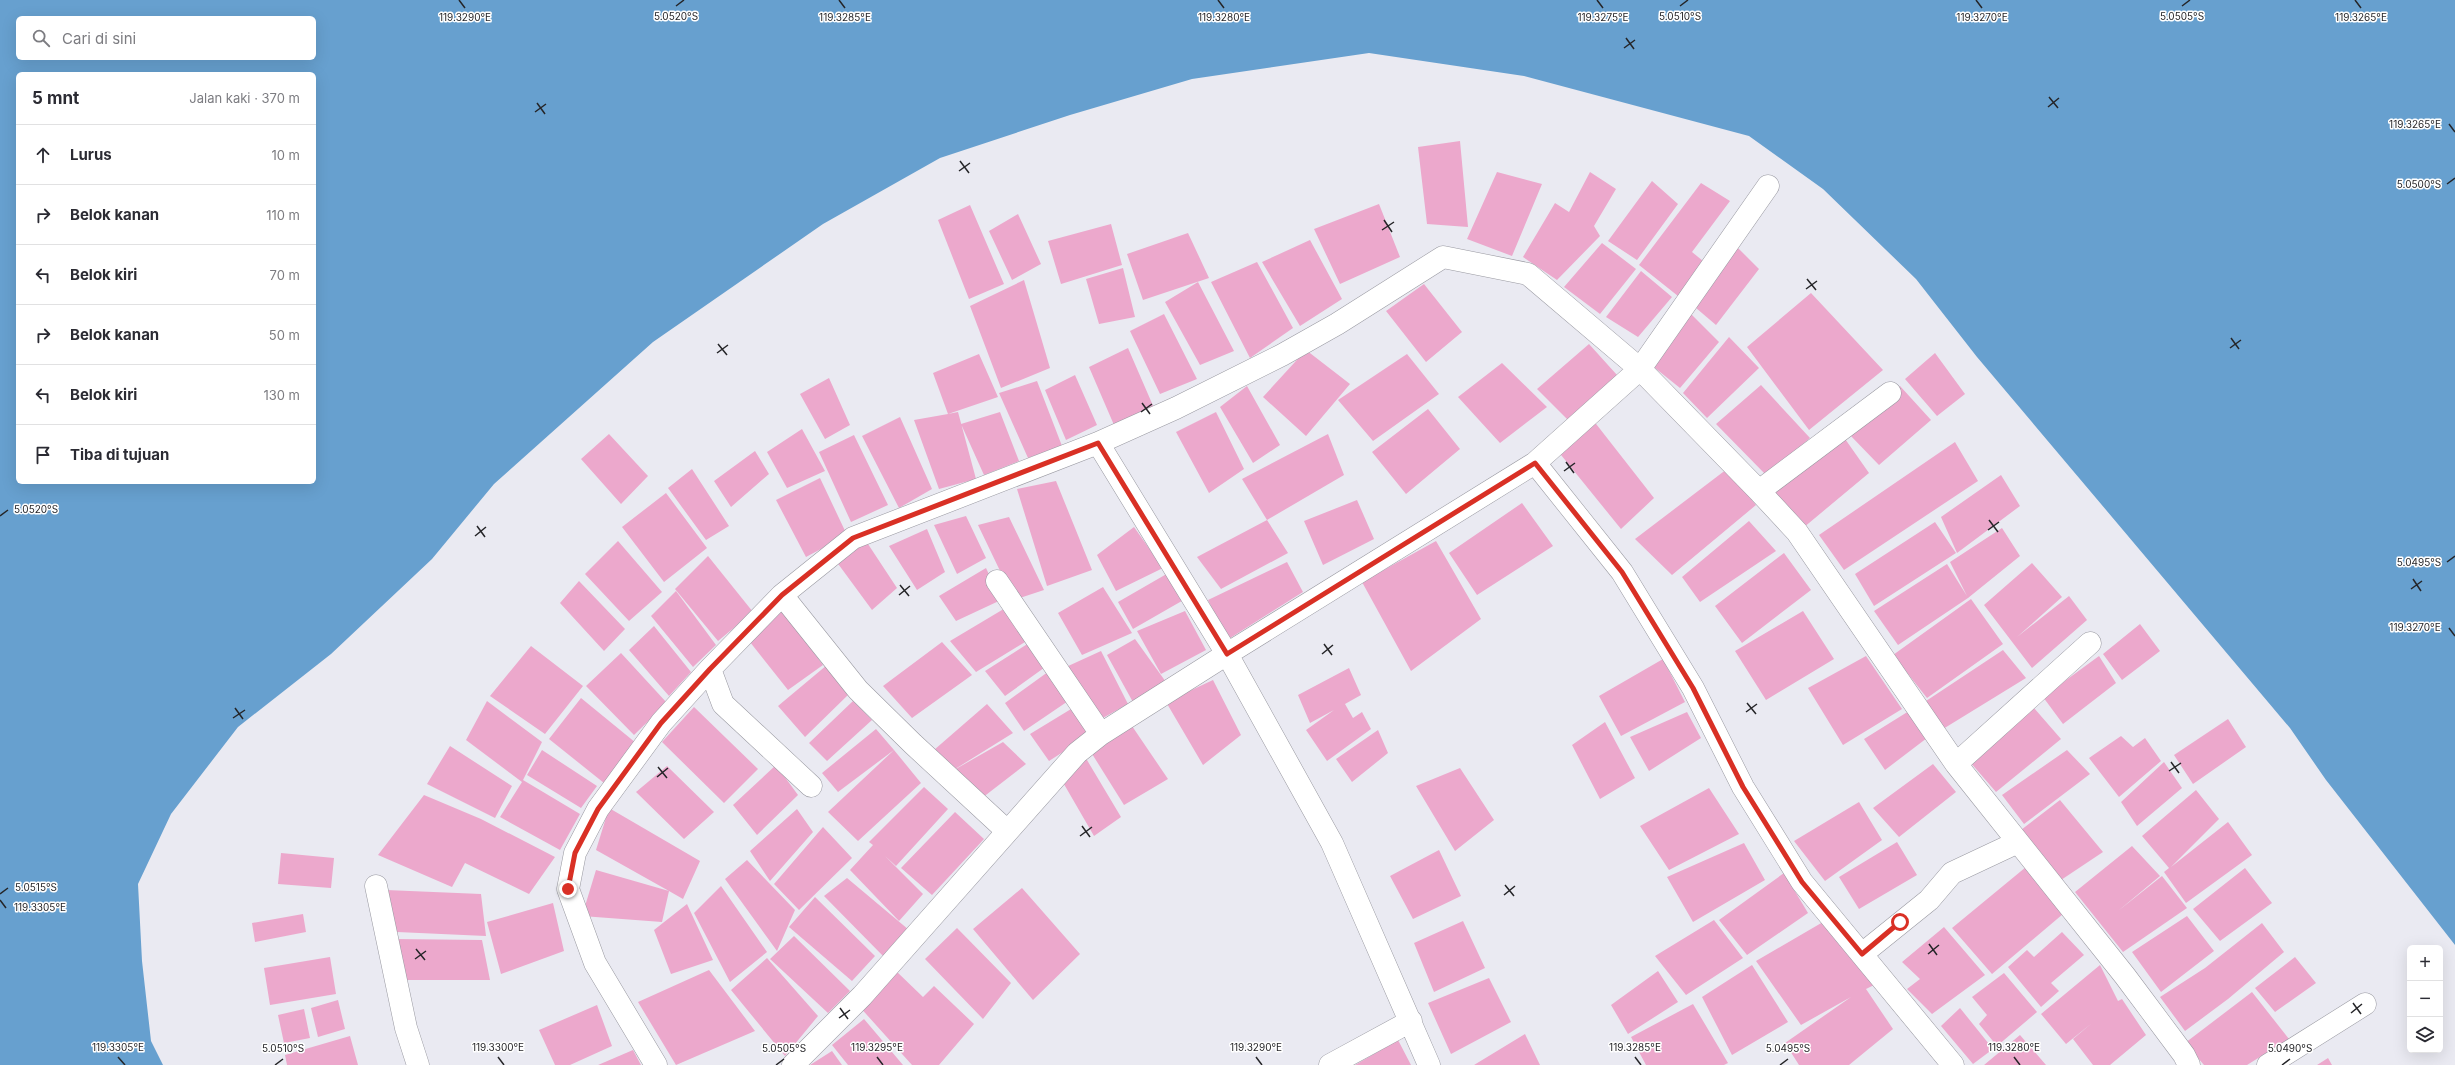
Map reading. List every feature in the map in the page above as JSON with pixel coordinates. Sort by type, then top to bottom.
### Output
[{"type":"street","points":[[793,1065],[862,996],[1077,753],[1101,734],[1227,654],[1535,463],[1640,369],[1768,186]]},
{"type":"street","points":[[656,1065],[595,963],[568,889],[575,853],[598,809],[661,723],[710,669],[782,595],[853,538],[1098,443],[1176,408],[1282,355],[1337,324],[1443,257],[1528,274],[1640,369],[1797,532],[1956,764],[2125,976],[2184,1055],[2189,1065]]},
{"type":"street","points":[[1759,491],[1890,393]]},
{"type":"street","points":[[1098,443],[1227,654],[1332,843],[1429,1065]]},
{"type":"street","points":[[1535,463],[1622,572],[1693,688],[1743,787],[1802,882],[1953,1065]]},
{"type":"street","points":[[997,581],[1101,734]]},
{"type":"street","points":[[782,595],[858,690],[913,744],[1007,831]]},
{"type":"street","points":[[1956,764],[2090,643]]},
{"type":"street","points":[[710,669],[723,704],[810,786]]},
{"type":"street","points":[[1862,954],[1928,900],[1952,873],[2018,842]]},
{"type":"street","points":[[376,886],[406,1028],[418,1065]]},
{"type":"street","points":[[2268,1065],[2365,1004]]},
{"type":"street","points":[[1330,1065],[1411,1021]]},
{"type":"water","points":[[0,0],[2455,0],[2455,945],[2326,780],[2290,728],[1977,357],[1916,279],[1823,189],[1749,136],[1524,76],[1369,53],[1192,79],[1070,115],[940,158],[823,224],[653,342],[494,484],[432,559],[331,654],[238,727],[171,814],[138,884],[142,961],[151,1041],[163,1065],[0,1065]]},
{"type":"building","points":[[1460,141],[1468,227],[1427,224],[1418,147]]},
{"type":"building","points":[[1497,172],[1542,184],[1512,256],[1467,239]]},
{"type":"building","points":[[1590,172],[1616,189],[1594,226],[1600,236],[1557,280],[1523,257],[1555,203],[1569,212]]},
{"type":"building","points":[[1652,181],[1678,204],[1637,260],[1608,241]]},
{"type":"building","points":[[1701,183],[1730,201],[1692,252],[1703,261],[1678,296],[1639,265]]},
{"type":"building","points":[[1379,204],[1400,257],[1340,284],[1314,229]]},
{"type":"building","points":[[970,205],[1004,284],[969,299],[938,220]]},
{"type":"building","points":[[1018,214],[1041,264],[1012,280],[989,231]]},
{"type":"building","points":[[1111,224],[1122,265],[1061,284],[1048,241]]},
{"type":"building","points":[[1188,233],[1209,278],[1143,300],[1127,254]]},
{"type":"building","points":[[1310,240],[1342,299],[1300,326],[1262,262]]},
{"type":"building","points":[[1602,243],[1636,269],[1600,314],[1564,287]]},
{"type":"building","points":[[1733,243],[1759,269],[1716,325],[1689,302]]},
{"type":"building","points":[[1257,262],[1293,328],[1250,358],[1211,282]]},
{"type":"building","points":[[1123,268],[1135,317],[1099,324],[1086,279]]},
{"type":"building","points":[[1641,271],[1672,297],[1638,337],[1606,317]]},
{"type":"building","points":[[1024,280],[1050,368],[1001,388],[970,306]]},
{"type":"building","points":[[1198,282],[1234,351],[1200,365],[1165,302]]},
{"type":"building","points":[[1424,284],[1462,332],[1426,362],[1386,311]]},
{"type":"building","points":[[1811,293],[1883,370],[1809,430],[1747,347]]},
{"type":"building","points":[[1685,308],[1719,342],[1680,388],[1645,360]]},
{"type":"building","points":[[1164,314],[1197,379],[1160,394],[1130,331]]},
{"type":"building","points":[[1729,337],[1759,368],[1707,418],[1683,393]]},
{"type":"building","points":[[1589,344],[1617,375],[1568,420],[1537,389]]},
{"type":"building","points":[[1128,348],[1154,408],[1114,425],[1089,367]]},
{"type":"building","points":[[1306,350],[1350,384],[1306,436],[1263,397]]},
{"type":"building","points":[[1935,353],[1965,394],[1937,416],[1905,379]]},
{"type":"building","points":[[979,354],[998,397],[948,414],[933,373]]},
{"type":"building","points":[[1407,354],[1439,394],[1373,441],[1338,400]]},
{"type":"building","points":[[1502,363],[1547,407],[1500,443],[1458,397]]},
{"type":"building","points":[[1075,375],[1097,425],[1066,440],[1045,390]]},
{"type":"building","points":[[829,378],[850,425],[825,439],[800,394]]},
{"type":"building","points":[[1037,381],[1062,446],[1028,458],[999,393]]},
{"type":"building","points":[[1761,385],[1810,438],[1767,476],[1716,424]]},
{"type":"building","points":[[1247,386],[1280,445],[1253,463],[1220,407]]},
{"type":"building","points":[[1900,386],[1931,420],[1879,465],[1848,433]]},
{"type":"building","points":[[1428,409],[1460,449],[1406,494],[1372,452]]},
{"type":"building","points":[[958,412],[976,479],[939,489],[914,420]]},
{"type":"building","points":[[1000,412],[1019,461],[984,475],[961,424]]},
{"type":"building","points":[[1216,412],[1244,469],[1209,493],[1176,432]]},
{"type":"building","points":[[900,417],[932,489],[899,508],[862,436]]},
{"type":"building","points":[[1593,420],[1654,498],[1621,529],[1557,450]]},
{"type":"building","points":[[802,429],[825,471],[787,488],[767,452]]},
{"type":"building","points":[[609,434],[648,476],[621,504],[581,459]]},
{"type":"building","points":[[1328,434],[1344,475],[1267,520],[1242,479]]},
{"type":"building","points":[[854,435],[888,505],[851,522],[819,452]]},
{"type":"building","points":[[1843,436],[1869,473],[1803,528],[1772,490]]},
{"type":"building","points":[[1955,442],[1978,481],[1844,570],[1819,535]]},
{"type":"building","points":[[755,451],[769,474],[731,507],[714,481]]},
{"type":"building","points":[[692,469],[729,526],[706,540],[668,488]]},
{"type":"building","points":[[1727,469],[1756,505],[1672,575],[1635,539]]},
{"type":"building","points":[[2001,475],[2020,506],[1957,553],[1941,517]]},
{"type":"building","points":[[820,478],[847,535],[806,557],[776,500]]},
{"type":"building","points":[[1056,481],[1092,570],[1047,586],[1017,489]]},
{"type":"building","points":[[666,493],[707,548],[664,582],[622,527]]},
{"type":"building","points":[[1357,500],[1374,539],[1323,565],[1304,521]]},
{"type":"building","points":[[1522,503],[1553,546],[1477,595],[1449,553]]},
{"type":"building","points":[[966,516],[986,558],[957,574],[934,525]]},
{"type":"building","points":[[1009,517],[1044,590],[1014,600],[978,525]]},
{"type":"building","points":[[1267,520],[1288,553],[1221,589],[1197,557]]},
{"type":"building","points":[[1749,521],[1776,551],[1700,602],[1682,577]]},
{"type":"building","points":[[1935,522],[1956,553],[1874,606],[1855,574]]},
{"type":"building","points":[[1134,527],[1163,568],[1116,591],[1097,555]]},
{"type":"building","points":[[2002,528],[2020,556],[1968,598],[1898,645],[1874,611],[1947,564],[1967,596],[1950,562]]},
{"type":"building","points":[[927,529],[945,572],[917,590],[889,546]]},
{"type":"building","points":[[618,541],[662,592],[629,621],[585,574]]},
{"type":"building","points":[[866,541],[897,588],[872,610],[836,561]]},
{"type":"building","points":[[1436,541],[1481,619],[1411,671],[1362,582]]},
{"type":"building","points":[[1784,553],[1811,590],[1742,643],[1715,606]]},
{"type":"building","points":[[708,556],[753,612],[718,641],[675,589]]},
{"type":"building","points":[[1287,562],[1303,592],[1227,640],[1208,600]]},
{"type":"building","points":[[2032,563],[2062,597],[2017,637],[2069,596],[2087,620],[2032,668],[1984,605]]},
{"type":"building","points":[[986,568],[1001,600],[956,621],[939,596]]},
{"type":"building","points":[[1170,572],[1187,598],[1133,629],[1118,602]]},
{"type":"building","points":[[579,581],[625,629],[604,651],[560,603]]},
{"type":"building","points":[[1103,587],[1132,633],[1082,655],[1058,613]]},
{"type":"building","points":[[676,591],[716,645],[693,667],[651,616]]},
{"type":"building","points":[[1971,599],[2003,644],[1927,698],[1893,655]]},
{"type":"building","points":[[1007,607],[1030,639],[976,672],[950,641]]},
{"type":"building","points":[[782,609],[823,665],[788,690],[746,637]]},
{"type":"building","points":[[1185,611],[1206,650],[1161,674],[1137,631]]},
{"type":"building","points":[[1803,611],[1834,659],[1766,700],[1735,651]]},
{"type":"building","points":[[2140,624],[2160,651],[2122,680],[2103,654]]},
{"type":"building","points":[[654,626],[691,672],[669,696],[629,650]]},
{"type":"building","points":[[1135,639],[1171,689],[1134,704],[1107,655]]},
{"type":"building","points":[[1032,641],[1048,665],[1005,696],[985,671]]},
{"type":"building","points":[[942,642],[972,675],[912,718],[883,686]]},
{"type":"building","points":[[531,646],[583,686],[545,734],[490,696]]},
{"type":"building","points":[[2003,650],[2026,678],[1943,729],[1926,701]]},
{"type":"building","points":[[1101,651],[1128,704],[1101,719],[1066,667]]},
{"type":"building","points":[[621,653],[667,703],[634,735],[586,686]]},
{"type":"building","points":[[1866,656],[1902,709],[1843,745],[1808,688]]},
{"type":"building","points":[[2099,656],[2116,683],[2063,724],[2043,697]]},
{"type":"building","points":[[1663,659],[1685,702],[1621,736],[1599,696]]},
{"type":"building","points":[[827,665],[850,693],[805,737],[778,706]]},
{"type":"building","points":[[1349,668],[1361,695],[1345,704],[1353,718],[1362,712],[1371,729],[1327,761],[1306,730],[1334,710],[1310,723],[1298,695]]},
{"type":"building","points":[[1052,669],[1077,695],[1024,731],[1005,703]]},
{"type":"building","points":[[1213,680],[1241,735],[1203,765],[1166,702]]},
{"type":"building","points":[[581,698],[636,743],[604,783],[549,739]]},
{"type":"building","points":[[487,701],[542,742],[523,780],[580,814],[560,850],[500,817],[522,782],[466,740]]},
{"type":"building","points":[[853,701],[872,720],[827,761],[809,743]]},
{"type":"building","points":[[987,704],[1013,733],[952,771],[934,750]]},
{"type":"building","points":[[1076,706],[1094,732],[1049,761],[1030,734]]},
{"type":"building","points":[[694,707],[758,769],[724,803],[662,742]]},
{"type":"building","points":[[2034,708],[2061,739],[1996,792],[1970,762]]},
{"type":"building","points":[[1909,711],[1927,738],[1885,770],[1864,739]]},
{"type":"building","points":[[1687,712],[1701,738],[1649,771],[1630,737]]},
{"type":"building","points":[[2228,719],[2246,747],[2193,784],[2174,755]]},
{"type":"building","points":[[1605,722],[1635,778],[1600,799],[1572,745]]},
{"type":"building","points":[[1132,726],[1168,779],[1124,805],[1089,749]]},
{"type":"building","points":[[876,729],[894,750],[838,792],[822,773]]},
{"type":"building","points":[[1378,730],[1388,753],[1352,782],[1336,759]]},
{"type":"building","points":[[2121,736],[2133,747],[2145,738],[2161,761],[2119,797],[2089,758]]},
{"type":"building","points":[[1003,742],[1026,764],[982,798],[954,770]]},
{"type":"building","points":[[450,746],[512,786],[495,818],[427,784]]},
{"type":"building","points":[[542,750],[597,786],[581,808],[527,775]]},
{"type":"building","points":[[894,750],[921,783],[858,841],[828,812]]},
{"type":"building","points":[[2067,750],[2090,774],[2024,824],[2002,795]]},
{"type":"building","points":[[1084,755],[1121,817],[1094,836],[1061,779]]},
{"type":"building","points":[[2164,762],[2182,788],[2137,826],[2121,802]]},
{"type":"building","points":[[1933,764],[1956,792],[1899,837],[1873,808]]},
{"type":"building","points":[[776,765],[798,795],[757,835],[733,805]]},
{"type":"building","points":[[667,766],[714,812],[684,839],[636,792]]},
{"type":"building","points":[[1460,768],[1494,820],[1455,851],[1416,786]]},
{"type":"building","points":[[924,787],[948,809],[896,866],[885,856],[923,894],[899,921],[850,870],[873,845],[869,842]]},
{"type":"building","points":[[1709,788],[1739,834],[1669,870],[1640,826]]},
{"type":"building","points":[[2196,790],[2219,819],[2171,867],[2228,822],[2252,855],[2186,903],[2164,872],[2169,868],[2142,836]]},
{"type":"building","points":[[424,795],[481,819],[555,857],[529,894],[465,863],[452,887],[378,855]]},
{"type":"building","points":[[2060,800],[2103,852],[2061,880],[2021,830]]},
{"type":"building","points":[[1859,802],[1882,840],[1825,881],[1794,841]]},
{"type":"building","points":[[609,808],[700,861],[683,899],[596,850]]},
{"type":"building","points":[[797,809],[813,832],[770,881],[750,851]]},
{"type":"building","points":[[955,812],[984,839],[932,895],[901,868]]},
{"type":"building","points":[[823,827],[852,858],[799,910],[774,884]]},
{"type":"building","points":[[1897,842],[1917,875],[1859,909],[1839,877]]},
{"type":"building","points":[[1744,843],[1765,880],[1693,922],[1667,877]]},
{"type":"building","points":[[2132,846],[2160,876],[2118,911],[2162,876],[2187,908],[2123,952],[2075,892]]},
{"type":"building","points":[[1439,850],[1461,896],[1413,919],[1390,876]]},
{"type":"building","points":[[281,853],[334,858],[331,888],[278,884]]},
{"type":"building","points":[[747,860],[795,910],[777,951],[725,879]]},
{"type":"building","points":[[2026,867],[2063,914],[1992,974],[1952,928]]},
{"type":"building","points":[[2245,868],[2272,903],[2220,941],[2193,909]]},
{"type":"building","points":[[596,870],[669,891],[662,922],[582,916]]},
{"type":"building","points":[[1784,873],[1808,913],[1747,955],[1719,920]]},
{"type":"building","points":[[847,878],[909,930],[885,958],[824,896]]},
{"type":"building","points":[[721,886],[767,952],[730,982],[694,913]]},
{"type":"building","points":[[1022,888],[1080,954],[1033,1000],[973,929]]},
{"type":"building","points":[[386,890],[481,894],[486,936],[397,932]]},
{"type":"building","points":[[815,897],[875,956],[852,981],[789,927]]},
{"type":"building","points":[[553,903],[564,951],[501,974],[487,922]]},
{"type":"building","points":[[687,904],[713,960],[671,974],[654,930]]},
{"type":"building","points":[[303,914],[306,932],[255,942],[252,923]]},
{"type":"building","points":[[2187,916],[2214,951],[2161,992],[2132,952]]},
{"type":"building","points":[[1714,920],[1743,958],[1686,995],[1655,956]]},
{"type":"building","points":[[1463,921],[1485,968],[1434,992],[1414,943]]},
{"type":"building","points":[[1823,922],[1876,984],[1866,989],[1893,1029],[1849,1065],[1799,1065],[1785,1043],[1851,997],[1801,1025],[1756,961]]},
{"type":"building","points":[[2262,923],[2284,952],[2228,999],[2185,1031],[2160,997],[2205,968]]},
{"type":"building","points":[[1944,927],[1985,975],[1932,1014],[1907,989],[1920,979],[1902,962]]},
{"type":"building","points":[[957,928],[1011,983],[983,1019],[925,959]]},
{"type":"building","points":[[2062,932],[2084,955],[2051,983],[2059,991],[2041,1007],[2008,967],[2027,950],[2034,957]]},
{"type":"building","points":[[794,936],[850,991],[828,1013],[770,959]]},
{"type":"building","points":[[395,939],[482,940],[490,980],[403,980]]},
{"type":"building","points":[[330,957],[336,994],[270,1005],[264,968]]},
{"type":"building","points":[[2295,957],[2316,983],[2275,1012],[2255,988]]},
{"type":"building","points":[[767,958],[818,1016],[785,1056],[731,990]]},
{"type":"building","points":[[1752,965],[1788,1022],[1732,1055],[1702,997]]},
{"type":"building","points":[[2100,965],[2118,1001],[2122,999],[2146,1035],[2110,1065],[2093,1065],[2073,1039],[2092,1023],[2066,1044],[2041,1014]]},
{"type":"building","points":[[709,970],[755,1031],[676,1065],[638,1002]]},
{"type":"building","points":[[895,970],[923,997],[934,986],[974,1024],[939,1065],[912,1065],[858,1005]]},
{"type":"building","points":[[1658,971],[1678,1002],[1628,1034],[1611,1005]]},
{"type":"building","points":[[2004,973],[2037,1012],[1997,1046],[1979,1024],[1987,1015],[1972,997]]},
{"type":"building","points":[[1489,978],[1511,1022],[1451,1054],[1428,1003]]},
{"type":"building","points":[[2252,992],[2289,1039],[2247,1065],[2204,1065],[2185,1043]]},
{"type":"building","points":[[338,1000],[345,1029],[318,1037],[311,1008]]},
{"type":"building","points":[[1693,1004],[1728,1063],[1724,1065],[1646,1065],[1631,1037]]},
{"type":"building","points":[[597,1005],[612,1046],[570,1065],[555,1065],[539,1030]]},
{"type":"building","points":[[1960,1008],[1993,1049],[1973,1064],[1941,1026]]},
{"type":"building","points":[[304,1009],[310,1038],[284,1043],[278,1015]]},
{"type":"building","points":[[864,1019],[903,1065],[848,1065],[832,1045]]},
{"type":"building","points":[[1525,1034],[1540,1065],[1474,1065]]},
{"type":"building","points":[[2020,1035],[2046,1065],[1984,1065]]},
{"type":"building","points":[[350,1036],[358,1065],[287,1065],[285,1055]]},
{"type":"building","points":[[1398,1040],[1411,1065],[1355,1065]]},
{"type":"building","points":[[633,1050],[641,1065],[598,1065]]},
{"type":"building","points":[[832,1051],[842,1065],[810,1065]]},
{"type":"building","points":[[2328,1058],[2332,1065],[2317,1065]]},
{"type":"route","points":[[568,889],[575,853],[598,809],[661,723],[710,669],[782,595],[853,538],[1098,443],[1227,654],[1535,463],[1622,572],[1693,688],[1743,787],[1802,882],[1862,954],[1900,922]]}]
